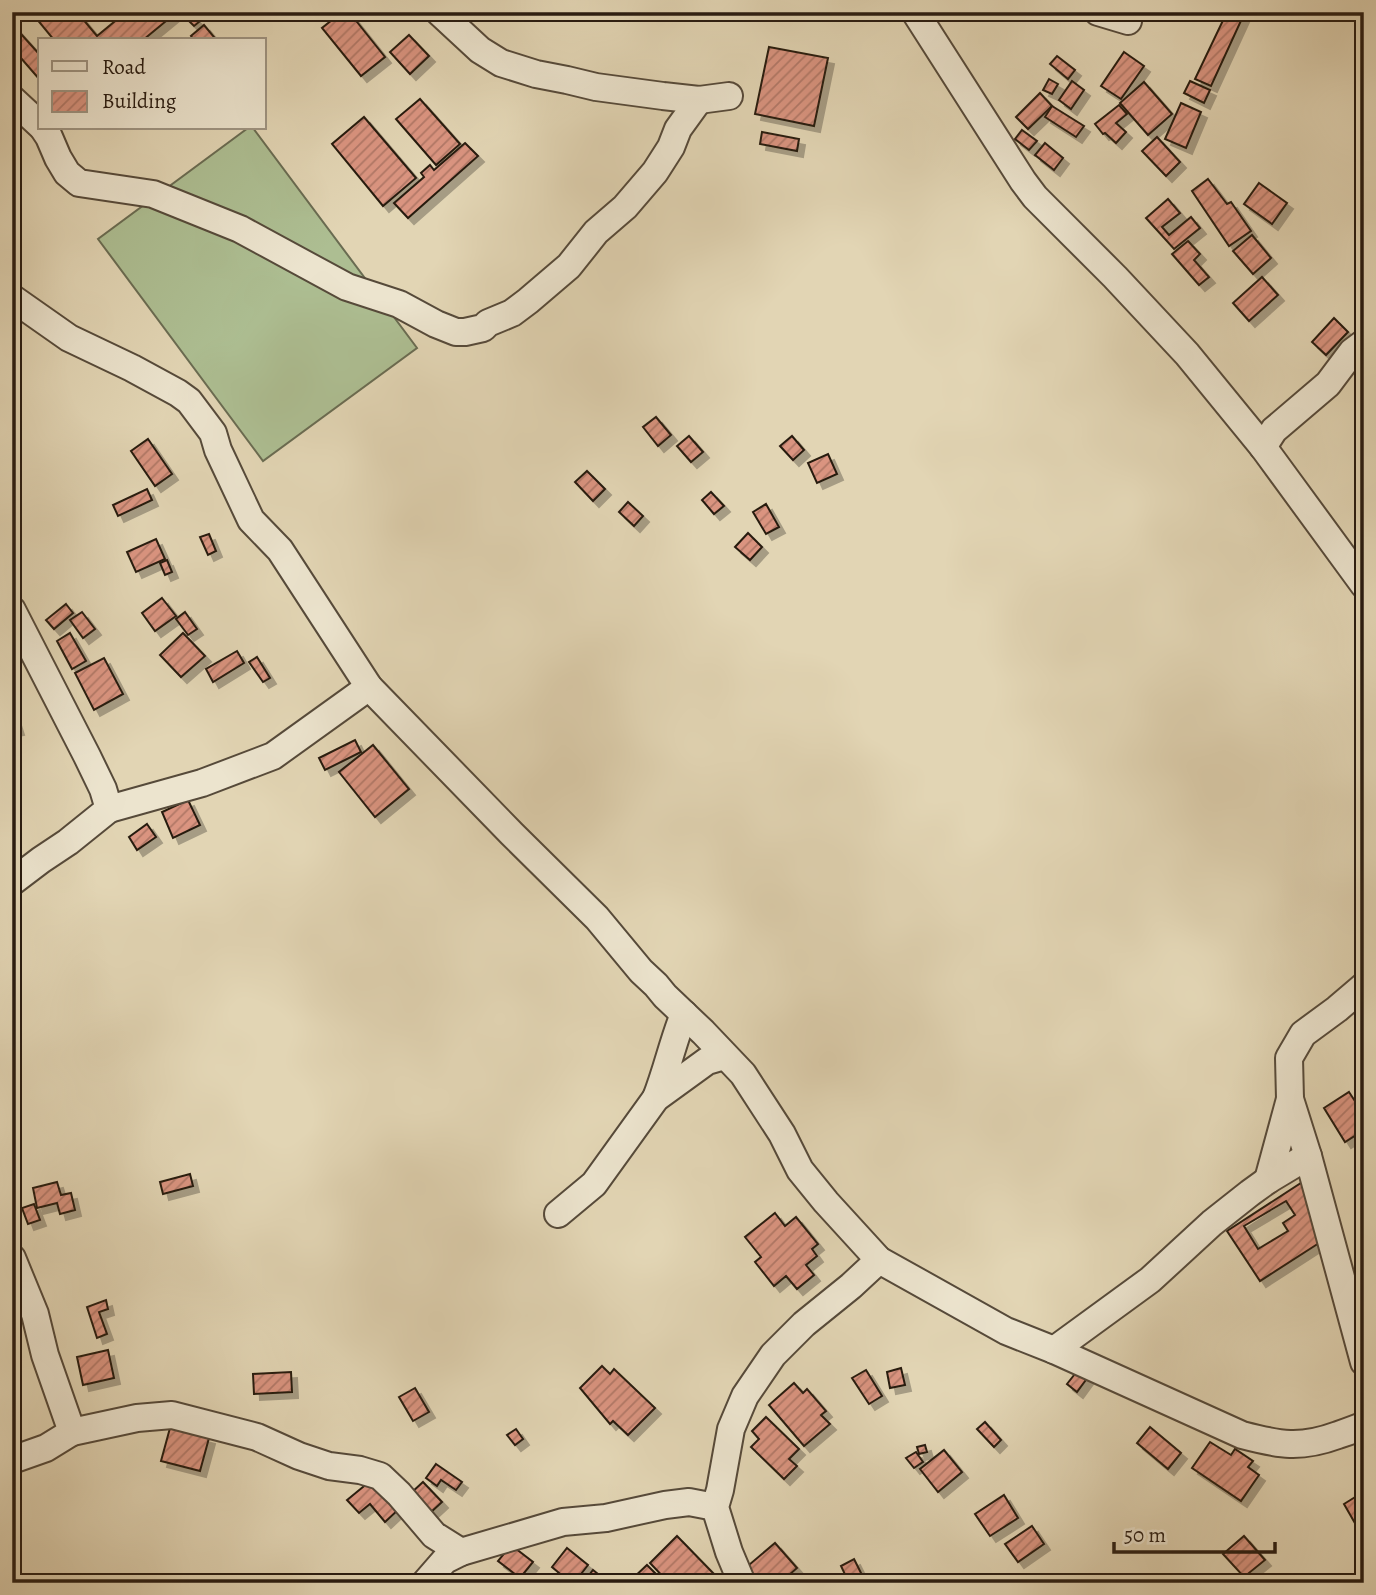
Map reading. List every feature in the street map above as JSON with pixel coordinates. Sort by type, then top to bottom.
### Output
[{"type":"street","points":[[439,12],[480,50],[501,63],[536,75],[596,87],[699,100],[729,96]]},
{"type":"street","points":[[915,12],[1035,197],[1187,354],[1263,447],[1364,585]]},
{"type":"street","points":[[1098,12],[1128,21]]},
{"type":"street","points":[[12,100],[38,123]]},
{"type":"street","points":[[44,130],[63,167],[79,183],[153,194],[240,229],[346,287],[399,304],[456,332],[465,332],[483,328],[488,323],[512,313],[569,266],[596,232],[625,207],[655,172],[671,147],[678,129],[699,100]]},
{"type":"street","points":[[12,298],[69,338],[132,368],[189,401],[213,433],[218,450],[251,520],[280,551],[369,687],[597,918],[641,971],[743,1074],[782,1134],[800,1170],[879,1260],[1006,1331],[1055,1350],[1242,1435],[1299,1445],[1326,1439],[1364,1425]]},
{"type":"street","points":[[1263,447],[1275,430],[1328,383],[1352,352],[1364,343]]},
{"type":"street","points":[[12,610],[87,756],[103,789],[109,809]]},
{"type":"street","points":[[12,883],[109,809],[202,783],[273,756],[369,687]]},
{"type":"street","points":[[1364,985],[1303,1034],[1289,1058],[1290,1099],[1364,1362]]},
{"type":"street","points":[[558,1214],[594,1184],[656,1098],[666,1072],[673,1040],[684,1014]]},
{"type":"street","points":[[656,1098],[707,1060],[724,1056]]},
{"type":"street","points":[[1268,1180],[1290,1099]]},
{"type":"street","points":[[1055,1350],[1150,1280],[1212,1223],[1268,1180],[1308,1156]]},
{"type":"street","points":[[12,1258],[35,1314],[45,1355],[72,1432]]},
{"type":"street","points":[[743,1583],[729,1552],[715,1507],[731,1429],[746,1396],[773,1355],[804,1324],[879,1260]]},
{"type":"street","points":[[12,1460],[46,1448],[72,1432],[137,1418],[172,1415],[257,1437],[330,1466],[380,1476],[399,1493],[434,1535],[461,1552]]},
{"type":"street","points":[[425,1583],[445,1560],[461,1552],[563,1522],[606,1518],[677,1503],[689,1502],[715,1507]]},
{"type":"green space","points":[[245,130],[254,130],[417,348],[263,461],[98,239]]},
{"type":"building","points":[[31,12],[77,12],[97,36],[126,12],[177,12],[145,38],[52,38]]},
{"type":"building","points":[[342,12],[349,12],[385,57],[361,76],[322,28]]},
{"type":"building","points":[[1227,12],[1245,12],[1211,86],[1195,79]]},
{"type":"building","points":[[194,17],[199,22],[194,26],[189,21]]},
{"type":"building","points":[[12,24],[38,53],[38,78],[14,50],[12,52]]},
{"type":"building","points":[[204,25],[214,37],[192,38],[191,36]]},
{"type":"building","points":[[409,35],[429,56],[410,74],[390,52]]},
{"type":"building","points":[[769,47],[828,58],[814,126],[755,114]]},
{"type":"building","points":[[1124,52],[1144,66],[1121,99],[1101,86]]},
{"type":"building","points":[[1057,56],[1075,70],[1068,79],[1050,64]]},
{"type":"building","points":[[1049,79],[1058,84],[1052,94],[1043,90]]},
{"type":"building","points":[[1072,81],[1084,90],[1071,109],[1059,100]]},
{"type":"building","points":[[1190,81],[1210,90],[1204,103],[1184,93]]},
{"type":"building","points":[[1144,82],[1172,114],[1148,135],[1120,103]]},
{"type":"building","points":[[1040,93],[1052,106],[1028,129],[1016,117]]},
{"type":"building","points":[[420,99],[460,144],[436,165],[396,119]]},
{"type":"building","points":[[1181,103],[1201,112],[1186,148],[1165,139]]},
{"type":"building","points":[[1119,105],[1127,114],[1116,123],[1126,132],[1116,143],[1095,124]]},
{"type":"building","points":[[1052,106],[1084,126],[1076,137],[1045,117]]},
{"type":"building","points":[[364,117],[416,178],[383,206],[332,144]]},
{"type":"building","points":[[1022,130],[1037,141],[1029,150],[1015,139]]},
{"type":"building","points":[[762,132],[799,139],[797,151],[760,144]]},
{"type":"building","points":[[1157,137],[1180,162],[1166,176],[1142,151]]},
{"type":"building","points":[[465,143],[478,156],[408,218],[394,203],[424,177],[421,173],[430,165],[434,170]]},
{"type":"building","points":[[1045,143],[1063,158],[1054,170],[1035,155]]},
{"type":"building","points":[[1208,179],[1227,204],[1231,202],[1251,231],[1229,246],[1192,191]]},
{"type":"building","points":[[1259,183],[1287,203],[1272,224],[1244,204]]},
{"type":"building","points":[[1168,199],[1180,213],[1162,227],[1169,235],[1191,217],[1200,228],[1174,249],[1146,218]]},
{"type":"building","points":[[1252,235],[1271,258],[1253,274],[1233,251]]},
{"type":"building","points":[[1188,241],[1200,254],[1194,260],[1209,277],[1199,285],[1172,254]]},
{"type":"building","points":[[1262,277],[1278,295],[1249,321],[1233,303]]},
{"type":"building","points":[[1334,318],[1348,332],[1326,355],[1312,342]]},
{"type":"building","points":[[656,417],[671,435],[658,446],[643,427]]},
{"type":"building","points":[[689,436],[703,452],[691,462],[677,446]]},
{"type":"building","points":[[792,436],[804,450],[793,460],[780,446]]},
{"type":"building","points":[[148,439],[172,474],[155,486],[131,451]]},
{"type":"building","points":[[828,454],[837,474],[817,483],[808,463]]},
{"type":"building","points":[[587,471],[605,489],[593,501],[575,482]]},
{"type":"building","points":[[147,489],[152,500],[118,516],[113,505]]},
{"type":"building","points":[[711,492],[724,506],[714,514],[702,500]]},
{"type":"building","points":[[628,502],[643,516],[634,526],[619,512]]},
{"type":"building","points":[[766,504],[779,527],[766,534],[753,512]]},
{"type":"building","points":[[748,533],[762,547],[750,560],[735,547]]},
{"type":"building","points":[[209,534],[216,551],[208,555],[200,537]]},
{"type":"building","points":[[156,539],[165,559],[136,572],[127,552]]},
{"type":"building","points":[[167,560],[172,572],[165,575],[160,563]]},
{"type":"building","points":[[162,598],[176,616],[155,631],[142,613]]},
{"type":"building","points":[[66,604],[73,613],[54,629],[46,620]]},
{"type":"building","points":[[82,612],[95,629],[83,638],[70,620]]},
{"type":"building","points":[[185,612],[197,629],[188,635],[176,619]]},
{"type":"building","points":[[70,633],[86,661],[72,669],[57,641]]},
{"type":"building","points":[[183,633],[205,656],[181,677],[160,655]]},
{"type":"building","points":[[237,651],[244,663],[213,682],[206,669]]},
{"type":"building","points":[[257,657],[270,678],[263,682],[249,662]]},
{"type":"building","points":[[104,658],[123,694],[94,710],[75,673]]},
{"type":"building","points":[[12,710],[18,729],[12,730]]},
{"type":"building","points":[[355,740],[361,752],[325,770],[319,758]]},
{"type":"building","points":[[373,745],[409,789],[375,817],[339,772]]},
{"type":"building","points":[[188,800],[200,825],[173,838],[162,812]]},
{"type":"building","points":[[147,824],[156,837],[137,850],[129,837]]},
{"type":"building","points":[[1349,1092],[1364,1115],[1364,1130],[1345,1142],[1324,1108]]},
{"type":"building","points":[[190,1174],[193,1186],[163,1194],[160,1182]]},
{"type":"building","points":[[1304,1181],[1330,1236],[1260,1281],[1227,1231]],"holes":[[[1286,1201],[1295,1215],[1283,1223],[1288,1231],[1258,1249],[1244,1226]]]},
{"type":"building","points":[[57,1182],[61,1195],[71,1193],[75,1210],[60,1214],[57,1203],[37,1208],[33,1188]]},
{"type":"building","points":[[34,1204],[40,1220],[28,1224],[22,1208]]},
{"type":"building","points":[[775,1213],[785,1226],[796,1217],[818,1244],[812,1249],[817,1256],[806,1265],[814,1275],[797,1289],[786,1276],[774,1286],[755,1262],[761,1257],[745,1237]]},
{"type":"building","points":[[106,1300],[108,1309],[99,1312],[107,1334],[97,1338],[87,1307]]},
{"type":"building","points":[[108,1350],[114,1378],[83,1385],[77,1357]]},
{"type":"building","points":[[602,1366],[610,1374],[614,1369],[655,1408],[628,1435],[613,1421],[610,1424],[580,1388]]},
{"type":"building","points":[[901,1368],[905,1385],[890,1388],[887,1372]]},
{"type":"building","points":[[866,1370],[882,1396],[869,1404],[852,1378]]},
{"type":"building","points":[[1078,1370],[1088,1377],[1077,1392],[1067,1384]]},
{"type":"building","points":[[291,1372],[292,1392],[254,1394],[253,1374]]},
{"type":"building","points":[[794,1383],[803,1393],[807,1389],[826,1411],[821,1415],[830,1424],[804,1446],[769,1405]]},
{"type":"building","points":[[415,1388],[429,1412],[413,1421],[399,1397]]},
{"type":"building","points":[[766,1417],[799,1449],[789,1459],[797,1466],[784,1479],[751,1447],[759,1439],[752,1431]]},
{"type":"building","points":[[985,1422],[1001,1440],[994,1447],[977,1429]]},
{"type":"building","points":[[1150,1427],[1181,1453],[1168,1469],[1137,1443]]},
{"type":"building","points":[[170,1428],[209,1438],[200,1471],[161,1461]]},
{"type":"building","points":[[516,1429],[523,1439],[515,1445],[507,1435]]},
{"type":"building","points":[[1210,1442],[1231,1455],[1235,1449],[1253,1461],[1248,1467],[1259,1475],[1241,1501],[1192,1468]]},
{"type":"building","points":[[925,1445],[927,1452],[919,1454],[917,1447]]},
{"type":"building","points":[[944,1450],[962,1472],[938,1492],[920,1469]]},
{"type":"building","points":[[916,1452],[923,1462],[914,1468],[906,1458]]},
{"type":"building","points":[[436,1464],[462,1482],[456,1490],[441,1480],[437,1486],[426,1478]]},
{"type":"building","points":[[374,1478],[399,1509],[385,1522],[370,1504],[359,1513],[347,1500]]},
{"type":"building","points":[[423,1482],[442,1502],[430,1513],[411,1493]]},
{"type":"building","points":[[1360,1494],[1364,1500],[1364,1539],[1344,1504]]},
{"type":"building","points":[[1004,1495],[1018,1518],[990,1536],[975,1514]]},
{"type":"building","points":[[1032,1526],[1044,1544],[1018,1562],[1005,1544]]},
{"type":"building","points":[[677,1536],[713,1573],[703,1583],[669,1583],[650,1563]]},
{"type":"building","points":[[1244,1536],[1265,1560],[1244,1577],[1223,1554]]},
{"type":"building","points":[[775,1543],[797,1568],[780,1583],[754,1583],[743,1570]]},
{"type":"building","points":[[511,1545],[533,1562],[520,1578],[498,1561]]},
{"type":"building","points":[[567,1548],[588,1565],[574,1583],[552,1567]]},
{"type":"building","points":[[854,1559],[866,1583],[849,1583],[841,1566]]},
{"type":"building","points":[[647,1565],[658,1576],[651,1583],[634,1583],[631,1580]]},
{"type":"building","points":[[593,1570],[608,1582],[608,1583],[583,1583]]}]
